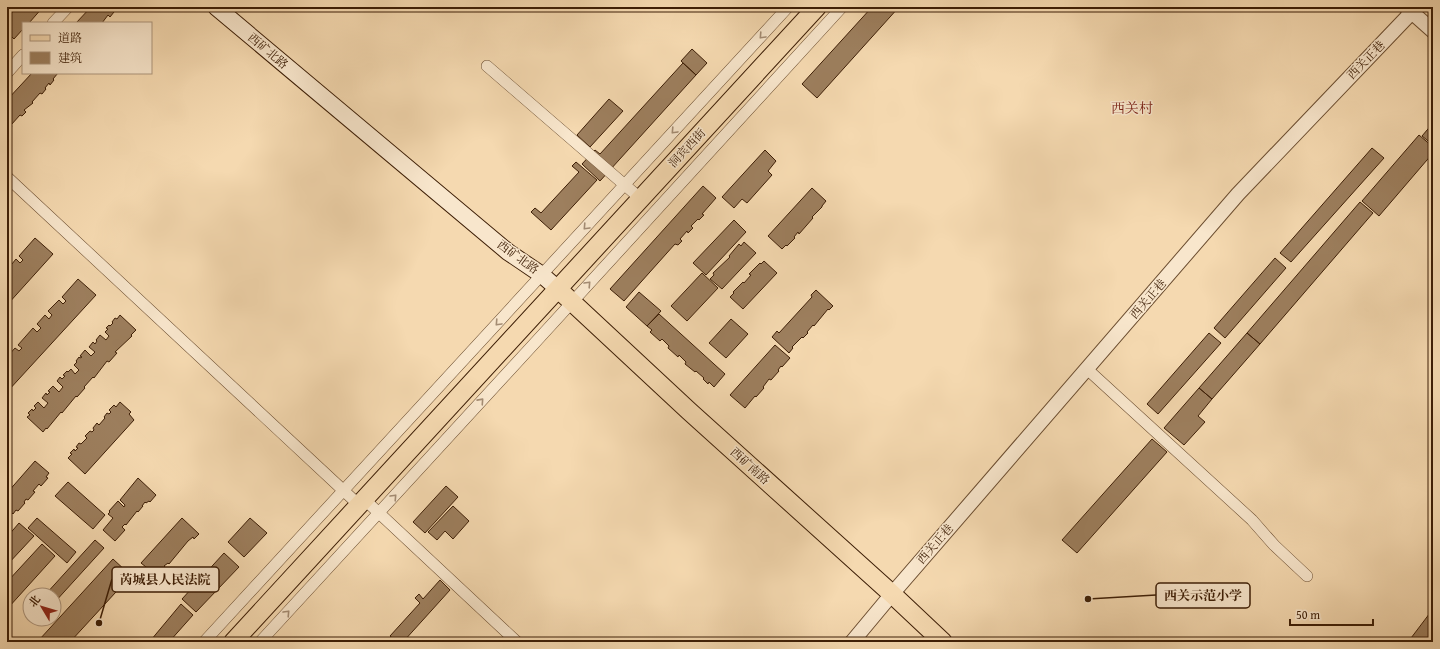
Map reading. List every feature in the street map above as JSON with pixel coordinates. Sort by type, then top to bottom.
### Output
[{"type":"main road","name":"西矿北路","points":[[216,7],[508,252],[542,275]]},
{"type":"main road","name":"西矿北路","points":[[233,7],[515,244],[542,275]]},
{"type":"main road","name":"洞宾西街","points":[[233,642],[817,7]]},
{"type":"main road","points":[[542,275],[558,289]]},
{"type":"main road","name":"西矿南路","points":[[558,289],[689,411],[943,642]]},
{"type":"street","points":[[54,22],[68,7]]},
{"type":"street","points":[[204,642],[788,7]]},
{"type":"street","points":[[260,642],[379,514],[842,7]]},
{"type":"street","points":[[1409,9],[1433,31]]},
{"type":"street","name":"西关正巷","points":[[852,642],[1238,194],[1409,9]]},
{"type":"street","points":[[7,73],[22,56]]},
{"type":"street","points":[[488,66],[641,198]]},
{"type":"street","points":[[7,177],[344,490],[379,514],[516,642]]},
{"type":"street","points":[[1087,369],[1252,520],[1274,545],[1307,576]]},
{"type":"building","points":[[17,7],[43,7],[30,22],[22,22],[22,30],[14,39],[7,32],[7,16],[8,17]]},
{"type":"building","points":[[91,7],[116,7],[110,17],[108,15],[103,22],[77,22]]},
{"type":"building","points":[[872,7],[899,7],[817,98],[802,84]]},
{"type":"building","points":[[692,49],[707,63],[696,75],[681,61]]},
{"type":"building","points":[[683,63],[696,75],[600,181],[582,164],[595,150],[600,154]]},
{"type":"building","points":[[31,74],[57,74],[50,85],[49,83],[42,94],[40,93],[32,102],[33,103],[24,110],[26,112],[22,116],[20,115],[8,131],[7,100]]},
{"type":"building","points":[[609,99],[623,111],[590,147],[577,135]]},
{"type":"building","points":[[1433,123],[1433,145],[1422,136]]},
{"type":"building","points":[[1419,135],[1433,147],[1433,153],[1379,216],[1362,201]]},
{"type":"building","points":[[1372,148],[1384,158],[1291,262],[1280,253]]},
{"type":"building","points":[[765,150],[776,161],[768,171],[772,175],[747,203],[742,199],[734,208],[722,197]]},
{"type":"building","points":[[576,162],[597,180],[551,230],[531,212],[535,208],[541,213],[579,172],[572,166]]},
{"type":"building","points":[[703,186],[716,198],[702,214],[704,215],[691,226],[693,228],[688,233],[687,231],[680,239],[682,241],[678,245],[675,244],[624,301],[610,289]]},
{"type":"building","points":[[812,188],[826,201],[799,234],[798,232],[794,237],[795,238],[782,249],[768,236]]},
{"type":"building","points":[[1360,202],[1373,213],[1260,344],[1247,333]]},
{"type":"building","points":[[734,220],[746,232],[706,275],[693,263]]},
{"type":"building","points":[[35,238],[53,254],[7,305],[7,278],[10,275],[7,270],[16,259],[20,263],[23,260],[19,256]]},
{"type":"building","points":[[744,242],[756,253],[722,289],[710,279],[714,275],[713,273],[730,257],[729,256],[739,244],[741,246]]},
{"type":"building","points":[[1275,258],[1286,268],[1225,338],[1214,328]]},
{"type":"building","points":[[764,261],[777,273],[743,309],[730,297],[734,293],[733,292],[751,275],[749,274]]},
{"type":"building","points":[[702,273],[718,288],[687,321],[671,306]]},
{"type":"building","points":[[78,279],[96,295],[7,392],[7,357],[15,348],[19,351],[22,348],[18,345],[33,328],[37,332],[41,328],[37,324],[45,315],[49,319],[52,315],[48,311],[59,300],[63,304],[66,301],[62,297]]},
{"type":"building","points":[[816,290],[833,306],[829,310],[828,309],[814,326],[813,325],[803,338],[802,337],[792,347],[793,348],[789,353],[772,337],[777,331],[779,333],[812,297],[811,295]]},
{"type":"building","points":[[639,292],[661,311],[647,326],[626,307]]},
{"type":"building","points":[[659,314],[725,374],[714,387],[709,382],[708,384],[696,371],[695,372],[685,364],[686,362],[679,355],[678,357],[668,348],[669,346],[662,339],[660,341],[650,332],[652,330],[647,326]]},
{"type":"building","points":[[120,315],[136,330],[131,335],[132,336],[115,352],[117,353],[109,362],[107,361],[77,397],[76,396],[43,432],[27,417],[30,415],[28,413],[32,409],[33,411],[36,408],[34,406],[38,402],[44,408],[48,403],[42,398],[46,393],[47,395],[50,392],[48,391],[53,386],[59,392],[63,387],[57,381],[60,377],[62,379],[65,376],[63,375],[71,369],[75,374],[79,370],[74,365],[77,362],[76,361],[79,357],[82,357],[80,356],[85,350],[91,356],[95,352],[89,347],[93,342],[95,344],[100,335],[106,340],[109,336],[105,332],[108,329],[106,328],[109,325],[110,326],[115,318],[117,319]]},
{"type":"building","points":[[731,319],[748,334],[726,358],[709,343]]},
{"type":"building","points":[[1209,333],[1221,343],[1158,414],[1147,404]]},
{"type":"building","points":[[1247,333],[1260,344],[1212,399],[1199,388]]},
{"type":"building","points":[[775,345],[790,358],[782,367],[781,366],[778,370],[779,371],[771,380],[769,379],[763,387],[764,388],[745,408],[730,395]]},
{"type":"building","points":[[1199,388],[1212,399],[1198,416],[1205,422],[1184,445],[1164,428]]},
{"type":"building","points":[[120,402],[131,412],[129,414],[134,420],[85,474],[68,458],[72,454],[70,453],[74,449],[75,451],[78,448],[76,447],[79,443],[81,444],[87,438],[85,436],[90,431],[92,432],[94,430],[93,428],[97,423],[99,425],[107,413],[109,414],[111,412],[109,410],[114,405],[116,407]]},
{"type":"building","points":[[1152,439],[1167,452],[1077,553],[1062,540]]},
{"type":"building","points":[[35,461],[49,473],[46,477],[48,478],[41,486],[39,484],[33,491],[35,492],[28,500],[26,499],[24,502],[25,503],[18,511],[16,510],[13,514],[7,508],[7,493]]},
{"type":"building","points":[[138,478],[156,495],[150,502],[145,502],[138,512],[137,511],[126,525],[125,524],[122,527],[125,530],[115,541],[103,530],[113,518],[108,514],[110,512],[109,511],[118,501],[124,507],[125,505],[120,500]]},
{"type":"building","points":[[68,482],[105,515],[93,529],[55,496]]},
{"type":"building","points":[[446,486],[458,497],[425,533],[413,522]]},
{"type":"building","points":[[453,506],[469,521],[453,539],[445,531],[437,540],[428,532]]},
{"type":"building","points":[[37,518],[76,552],[67,563],[28,528]]},
{"type":"building","points":[[182,518],[199,534],[194,539],[193,537],[188,541],[169,564],[168,563],[164,566],[165,567],[160,573],[159,572],[156,575],[141,563]]},
{"type":"building","points":[[250,518],[267,533],[244,557],[228,542]]},
{"type":"building","points":[[19,523],[34,536],[7,565],[7,537]]},
{"type":"building","points":[[95,540],[104,548],[62,594],[62,587],[52,587]]},
{"type":"building","points":[[42,544],[55,556],[27,587],[22,587],[22,593],[8,608],[7,582]]},
{"type":"building","points":[[224,553],[239,567],[196,612],[182,599]]},
{"type":"building","points":[[113,559],[127,572],[127,580],[70,642],[42,642],[39,640],[51,627],[62,627],[62,615]]},
{"type":"building","points":[[440,580],[450,590],[403,642],[397,642],[390,636],[420,603],[415,598],[419,594],[423,599]]},
{"type":"building","points":[[181,604],[193,615],[169,642],[153,642],[151,640]]},
{"type":"building","points":[[1433,609],[1433,638],[1430,642],[1408,642]]},
{"type":"place","name":"西关示范小学","points":[[1088,599]]},
{"type":"place","name":"芮城县人民法院","points":[[99,623]]},
{"type":"district","name":"西关村","points":[[1132,108]]}]
